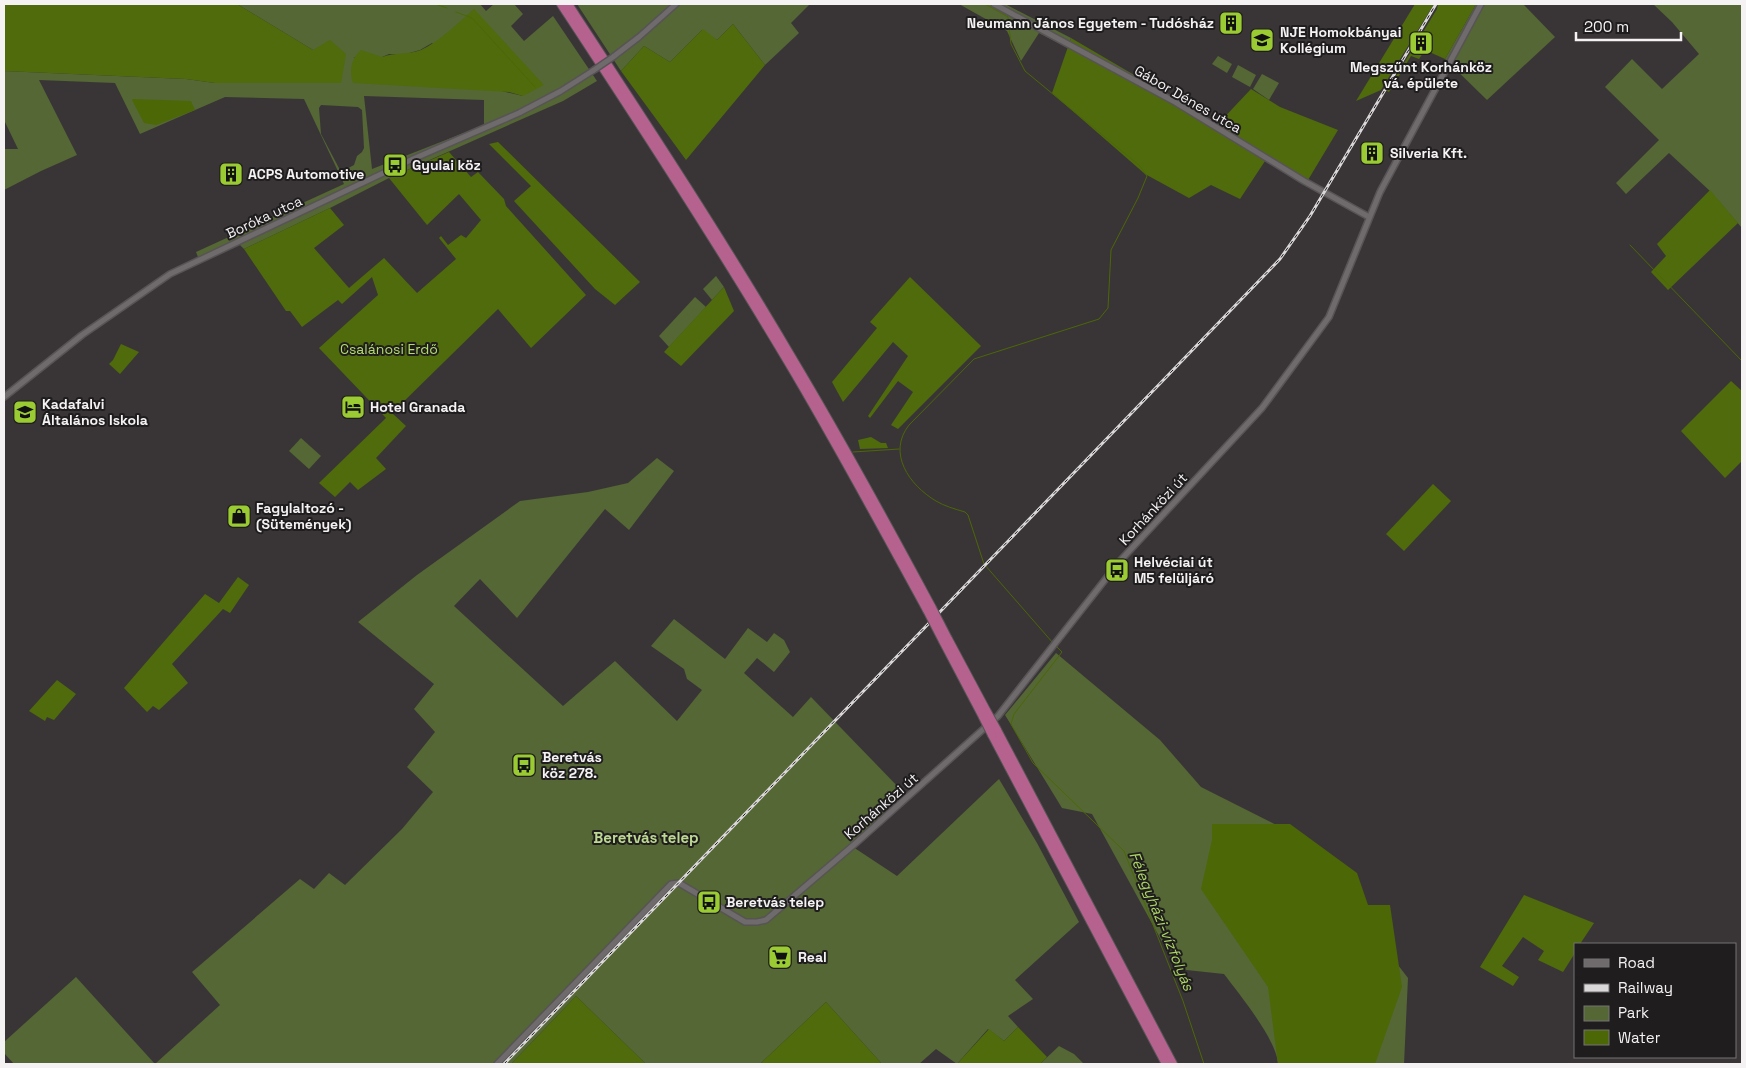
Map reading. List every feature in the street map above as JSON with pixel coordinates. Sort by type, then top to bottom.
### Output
[{"type":"highway","points":[[561,4],[672,174],[787,360],[929,609]]},
{"type":"highway","points":[[568,4],[682,180],[783,342],[843,445],[1166,1064]]},
{"type":"highway","points":[[994,733],[1173,1064]]},
{"type":"street","name":"Boróka utca","points":[[4,397],[82,335],[170,274],[398,166],[519,113],[561,91],[613,57],[676,4]]},
{"type":"street","name":"Gábor Dénes utca","points":[[994,4],[1176,102],[1369,217]]},
{"type":"street","name":"Korhánközi út","points":[[497,1064],[668,886],[674,883],[679,884],[745,922],[757,922],[769,918],[985,729],[1005,709],[1119,562],[1262,408],[1286,378],[1329,317],[1380,192],[1480,4]]},
{"type":"green space","points":[[4,4],[237,4],[313,50],[330,40],[346,54],[341,83],[215,83],[186,79],[4,71]]},
{"type":"green space","points":[[237,4],[480,4],[486,11],[494,4],[514,4],[523,14],[511,26],[524,41],[553,16],[597,81],[563,101],[389,178],[244,249],[239,244],[200,262],[196,252],[344,184],[304,99],[225,97],[140,134],[115,83],[39,80],[77,155],[4,190],[4,149],[18,149],[4,120],[4,71],[186,79],[215,83],[313,50]],"holes":[[[432,43],[523,96],[353,57],[382,57],[389,54],[406,54],[420,50]],[[364,96],[484,100],[484,125],[372,169]],[[321,105],[358,107],[362,110],[364,148],[357,156],[354,165],[341,172],[321,134],[319,108]]]},
{"type":"green space","points":[[577,4],[810,4],[791,23],[799,33],[765,65],[733,24],[717,40],[702,30],[670,62],[644,46],[621,71]]},
{"type":"green space","points":[[959,4],[1005,4],[1071,38],[1068,48],[1039,33],[1021,61],[1007,31]]},
{"type":"green space","points":[[1415,4],[1434,4],[1381,90],[1356,101]]},
{"type":"green space","points":[[1438,4],[1476,4],[1445,59],[1425,50],[1419,59],[1411,56],[1389,92],[1387,91],[1437,9]]},
{"type":"green space","points":[[1476,4],[1523,4],[1555,37],[1487,100],[1445,59]]},
{"type":"green space","points":[[1653,4],[1742,4],[1742,228],[1710,191],[1669,153],[1626,194],[1616,183],[1659,140],[1605,87],[1632,59],[1662,89],[1699,54],[1672,22]]},
{"type":"green space","points":[[474,9],[544,85],[523,96],[509,92],[353,83],[352,65],[355,57],[361,50],[382,57],[421,50],[442,37]]},
{"type":"green space","points":[[733,24],[765,65],[686,160],[621,71],[644,46],[670,62],[703,29],[717,40]]},
{"type":"green space","points":[[1071,38],[1218,124],[1251,89],[1280,107],[1338,130],[1305,185],[1265,161],[1240,199],[1211,185],[1189,198],[1145,174],[1052,93]]},
{"type":"green space","points":[[1218,56],[1232,64],[1227,73],[1212,64]]},
{"type":"green space","points":[[1238,65],[1256,75],[1250,87],[1232,77]]},
{"type":"green space","points":[[1262,74],[1279,83],[1269,100],[1253,89]]},
{"type":"green space","points":[[498,142],[640,282],[615,305],[595,289],[514,201],[531,186],[489,144]]},
{"type":"green space","name":"Csalánosi Erdő","points":[[449,152],[471,177],[478,172],[504,199],[506,206],[586,295],[531,348],[498,309],[392,413],[406,426],[376,458],[386,469],[358,490],[350,482],[335,497],[319,483],[386,418],[319,348],[378,295],[372,277],[342,304],[338,300],[302,327],[290,311],[286,311],[244,249],[330,208],[344,225],[314,248],[349,288],[384,258],[417,293],[456,259],[439,238],[441,236],[448,245],[461,235],[466,238],[481,220],[459,194],[427,225],[389,178]]},
{"type":"green space","points":[[1710,190],[1738,223],[1668,290],[1651,272],[1666,256],[1657,244]]},
{"type":"green space","points":[[716,276],[724,287],[712,300],[703,289]]},
{"type":"green space","points":[[910,277],[981,346],[898,429],[891,425],[913,392],[898,381],[870,418],[868,416],[908,356],[893,342],[843,402],[832,382],[877,328],[870,322]]},
{"type":"green space","points":[[724,287],[734,311],[681,366],[664,352]]},
{"type":"green space","points":[[695,297],[706,307],[669,347],[659,336]]},
{"type":"green space","points":[[121,344],[139,352],[120,374],[109,364]]},
{"type":"green space","points":[[1731,381],[1742,391],[1742,461],[1725,478],[1681,431]]},
{"type":"green space","points":[[871,437],[881,443],[886,443],[888,448],[860,449],[858,440]]},
{"type":"green space","points":[[301,438],[321,456],[309,469],[289,451]]},
{"type":"green space","points":[[657,458],[674,471],[629,530],[605,509],[517,618],[480,579],[454,606],[563,706],[615,661],[677,721],[702,690],[687,679],[684,669],[651,646],[674,619],[725,659],[748,628],[767,642],[774,633],[784,640],[790,652],[774,672],[757,658],[744,673],[793,717],[811,697],[904,793],[850,845],[897,876],[999,779],[1037,843],[1079,922],[1015,980],[1033,999],[1008,1016],[1018,1027],[1004,1041],[988,1029],[957,1064],[936,1049],[919,1064],[882,1064],[826,1002],[760,1064],[646,1064],[576,996],[511,1064],[155,1064],[220,1005],[192,972],[300,879],[314,889],[329,873],[345,885],[402,829],[433,792],[407,767],[435,732],[414,709],[434,684],[358,622],[417,575],[520,501],[588,492],[628,483]]},
{"type":"green space","points":[[1433,484],[1451,501],[1404,551],[1386,534]]},
{"type":"green space","points":[[238,577],[249,585],[230,613],[223,609],[172,664],[188,683],[159,710],[153,706],[147,712],[124,688],[205,594],[219,603]]},
{"type":"green space","points":[[1056,653],[1160,740],[1201,787],[1298,836],[1408,978],[1404,1064],[1278,1064],[1276,1054],[1264,1030],[1224,974],[1177,969],[1092,814],[1062,808],[1005,715]]},
{"type":"green space","points":[[57,680],[76,694],[54,720],[47,717],[45,721],[29,711]]},
{"type":"green space","points":[[1524,895],[1594,923],[1581,943],[1574,943],[1574,955],[1563,972],[1538,960],[1544,951],[1523,937],[1502,966],[1519,977],[1513,986],[1480,967]]},
{"type":"green space","points":[[76,977],[155,1064],[14,1064],[4,1053],[4,1042]]},
{"type":"green space","points":[[576,996],[646,1064],[511,1064]]},
{"type":"green space","points":[[826,1002],[882,1064],[760,1064]]},
{"type":"green space","points":[[1018,1027],[1047,1057],[1040,1064],[957,1064],[989,1029],[1004,1041]]},
{"type":"green space","points":[[1059,1046],[1074,1054],[1084,1064],[1040,1064]]},
{"type":"water","points":[[133,99],[191,101],[195,110],[156,125],[144,123]]},
{"type":"water","points":[[1212,824],[1290,824],[1357,873],[1368,905],[1390,905],[1402,987],[1375,1064],[1278,1064],[1268,987],[1201,889],[1212,840]]},
{"type":"waterway","points":[[435,4],[447,8]]},
{"type":"waterway","name":"Félegyházi-vízfolyás","points":[[985,4],[1008,17],[1011,44],[1025,71],[1140,166],[1147,176],[1138,198],[1111,250],[1108,308],[1099,319],[974,359],[909,425],[900,446],[904,468],[917,486],[939,503],[965,512],[968,515],[984,564],[1053,643]]},
{"type":"waterway","points":[[456,12],[472,18],[535,87]]},
{"type":"waterway","points":[[1630,245],[1742,361]]},
{"type":"waterway","points":[[853,452],[899,449]]},
{"type":"waterway","name":"Félegyházi-vízfolyás","points":[[1056,646],[1062,652],[1014,714],[1011,724],[1033,763],[1124,851],[1183,1001],[1204,1064]]},
{"type":"railway","points":[[504,1064],[1280,259],[1310,216],[1436,4]]},
{"type":"place","name":"Neumann János Egyetem - Tudósház","points":[[1231,23]]},
{"type":"place","name":"NJE Homokbányai Kollégium","points":[[1262,40]]},
{"type":"place","name":"Megszűnt Korhánköz vá. épülete","points":[[1421,43]]},
{"type":"place","name":"Silveria Kft.","points":[[1372,153]]},
{"type":"place","name":"Gyulai köz","points":[[395,165]]},
{"type":"place","name":"ACPS Automotive","points":[[231,174]]},
{"type":"place","name":"Hotel Granada","points":[[353,407]]},
{"type":"place","name":"Kadafalvi Általános Iskola","points":[[25,412]]},
{"type":"place","name":"Fagylaltozó - (Sütemények)","points":[[239,516]]},
{"type":"place","name":"Helvéciai út M5 felüljáró","points":[[1117,570]]},
{"type":"place","name":"Beretvás köz 278.","points":[[524,765]]},
{"type":"place","name":"Beretvás telep","points":[[709,902]]},
{"type":"place","name":"Real","points":[[780,957]]},
{"type":"district","name":"Beretvás telep","points":[[646,837]]}]
